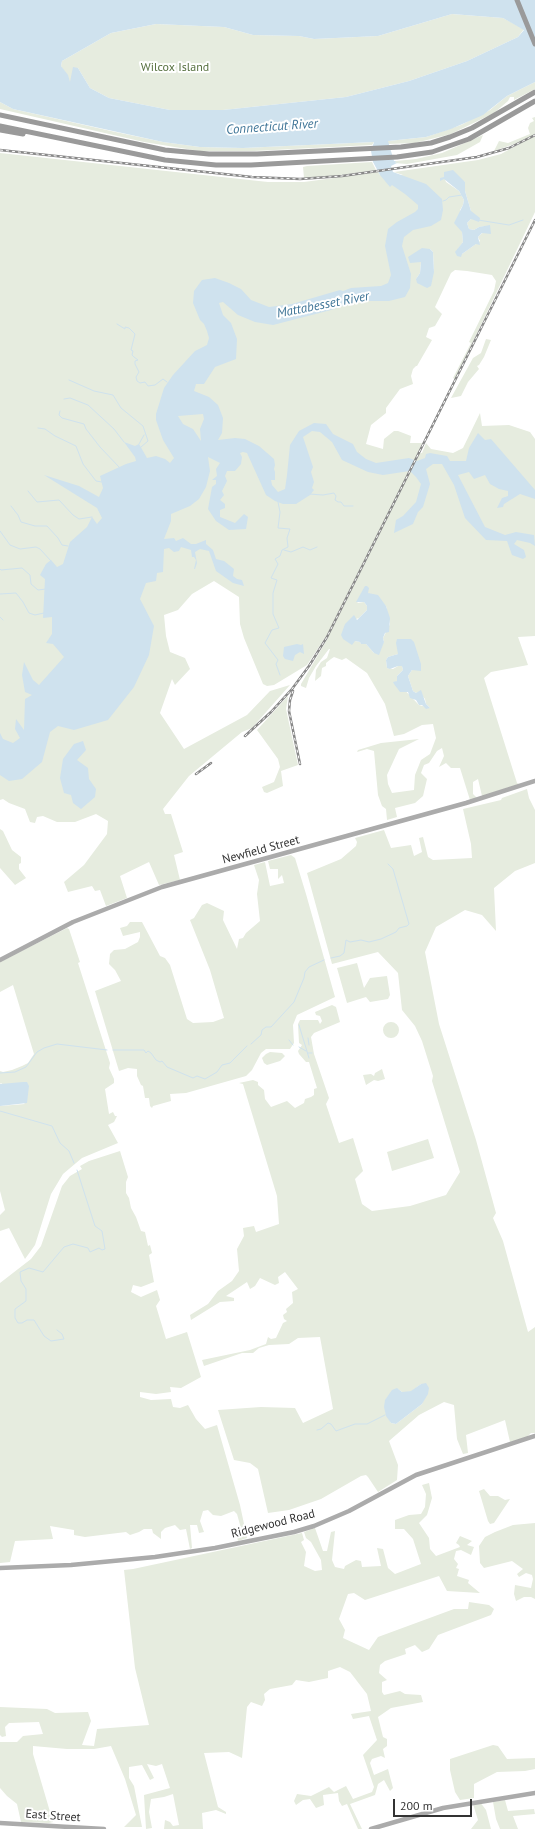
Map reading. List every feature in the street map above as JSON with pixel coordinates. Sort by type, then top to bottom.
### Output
[{"type":"highway","points":[[517,0],[535,44]]},
{"type":"highway","points":[[0,115],[142,146],[193,153],[252,155],[393,148],[425,144],[455,135],[482,123],[535,92]]},
{"type":"highway","points":[[0,126],[165,160],[216,165],[251,165],[394,158],[428,153],[460,143],[535,101]]},
{"type":"highway","points":[[0,130],[67,140]]},
{"type":"main road","name":"Newfield Street","points":[[0,960],[71,923],[162,888],[458,805],[535,781]]},
{"type":"main road","name":"Ridgewood Road","points":[[0,1568],[78,1564],[155,1557],[215,1548],[294,1532],[314,1526],[350,1510],[416,1475],[535,1436]]},
{"type":"main road","points":[[371,1829],[442,1808],[535,1793]]},
{"type":"main road","name":"East Street","points":[[0,1823],[104,1829]]},
{"type":"green space","name":"Wilcox Island","points":[[452,14],[503,18],[524,29],[518,37],[467,61],[409,81],[346,97],[223,110],[170,110],[109,98],[90,88],[78,68],[70,83],[61,66],[62,61],[111,33],[156,24],[224,27],[253,35],[299,36],[314,39],[378,36]]},
{"type":"green space","points":[[535,82],[535,89],[514,100],[514,97],[510,97],[508,101],[494,113],[451,134],[415,143],[388,144],[388,141],[426,137],[461,125],[490,110],[507,96]]},
{"type":"green space","points":[[0,102],[13,109],[163,142],[200,147],[243,148],[374,142],[372,145],[254,151],[199,151],[144,142],[0,109]]},
{"type":"green space","points":[[535,117],[535,212],[455,379],[453,378],[471,343],[469,342],[494,291],[496,281],[492,275],[455,270],[451,273],[435,307],[442,314],[435,326],[429,328],[426,337],[432,340],[417,366],[413,369],[411,376],[413,384],[400,389],[386,408],[386,413],[371,425],[366,444],[383,449],[384,439],[394,431],[398,431],[411,436],[410,443],[422,443],[418,453],[422,453],[426,443],[431,449],[453,453],[463,448],[480,413],[482,426],[509,425],[530,432],[535,439],[535,636],[518,637],[528,665],[491,672],[484,678],[517,783],[519,784],[482,796],[478,779],[473,782],[473,794],[477,798],[470,800],[460,768],[451,768],[446,763],[439,767],[444,756],[442,748],[437,751],[429,763],[424,765],[421,773],[427,779],[423,796],[415,803],[395,808],[397,817],[387,820],[386,809],[382,806],[378,795],[374,751],[367,749],[357,752],[358,750],[381,743],[419,739],[399,749],[387,775],[388,784],[392,793],[414,790],[415,775],[421,760],[430,754],[436,738],[433,724],[422,725],[404,734],[394,736],[385,704],[367,673],[346,658],[342,660],[334,657],[331,659],[326,663],[326,666],[322,668],[321,676],[315,681],[316,670],[321,662],[327,658],[330,649],[316,666],[309,678],[306,688],[301,686],[328,638],[326,636],[307,665],[274,685],[267,686],[263,684],[244,638],[240,624],[239,597],[214,581],[192,594],[178,610],[164,615],[166,636],[170,652],[185,658],[190,669],[175,685],[172,679],[160,713],[184,749],[247,715],[270,691],[290,685],[252,728],[242,732],[189,776],[163,809],[165,814],[171,814],[183,852],[174,855],[180,880],[159,885],[149,862],[120,876],[127,898],[106,906],[100,890],[95,891],[92,886],[68,892],[64,882],[84,865],[107,834],[108,821],[96,814],[75,822],[57,822],[43,816],[37,817],[35,823],[30,822],[25,809],[3,799],[0,800],[0,153],[268,182],[304,182],[378,172],[380,175],[403,175],[394,172],[478,160],[501,154],[521,143],[520,142],[494,151],[499,141],[508,143],[530,134],[528,128],[530,123],[534,121],[532,118]],"holes":[[[444,177],[465,182],[465,191],[471,211],[471,219],[467,223],[469,229],[474,230],[479,227],[490,226],[478,237],[480,241],[462,254],[458,249],[463,242],[460,210],[464,200],[459,191],[446,182]],[[430,249],[433,252],[434,272],[416,279],[420,273],[421,262]],[[368,593],[386,606],[390,624],[383,638],[384,642],[374,653],[366,644],[361,644],[360,642],[355,641],[356,619],[367,610],[367,606],[364,602],[357,603]],[[398,647],[421,664],[421,670],[412,670],[408,676],[413,691],[416,693],[419,692],[430,708],[419,705],[396,681],[398,681],[397,676],[403,670],[402,666],[398,666],[393,669],[387,668],[386,660],[388,657],[398,654]]]},
{"type":"green space","points":[[483,135],[480,142],[457,155],[407,164],[394,163],[396,161],[416,159],[442,153]]},
{"type":"green space","points":[[372,162],[376,170],[333,176],[304,178],[303,167],[307,166]]},
{"type":"green space","points":[[486,339],[491,340],[484,357],[477,366],[479,369],[468,382],[461,396],[451,398],[473,358],[481,353]]},
{"type":"green space","points":[[288,696],[286,709],[298,765],[281,771],[283,786],[267,793],[264,792],[262,787],[274,782],[280,767],[278,759],[257,730]]},
{"type":"green space","points":[[527,789],[529,798],[535,810],[535,863],[515,871],[494,888],[496,931],[482,915],[465,910],[436,927],[425,952],[439,1024],[476,1140],[496,1213],[493,1218],[503,1241],[528,1332],[535,1327],[535,1433],[531,1433],[527,1437],[510,1442],[505,1420],[466,1435],[468,1453],[463,1454],[457,1439],[454,1405],[444,1402],[419,1415],[389,1441],[398,1465],[397,1480],[378,1492],[366,1475],[361,1476],[321,1499],[289,1510],[268,1513],[258,1469],[250,1463],[234,1460],[218,1410],[261,1407],[295,1408],[303,1423],[333,1409],[320,1337],[298,1338],[289,1344],[269,1345],[259,1348],[253,1353],[242,1353],[204,1366],[202,1360],[250,1350],[266,1344],[268,1337],[271,1339],[276,1338],[283,1323],[287,1321],[284,1319],[283,1315],[287,1312],[286,1309],[293,1303],[292,1292],[298,1289],[285,1272],[278,1277],[279,1283],[275,1285],[260,1278],[255,1286],[250,1289],[247,1282],[226,1296],[234,1298],[234,1301],[220,1302],[191,1320],[190,1315],[208,1304],[218,1291],[232,1281],[239,1271],[237,1249],[244,1236],[243,1228],[254,1226],[256,1232],[279,1224],[277,1196],[243,1084],[239,1083],[253,1080],[258,1082],[258,1085],[264,1090],[265,1099],[271,1107],[287,1101],[295,1108],[304,1103],[305,1099],[314,1095],[314,1089],[317,1088],[309,1062],[306,1062],[298,1051],[302,1045],[299,1043],[298,1024],[300,1020],[318,1020],[320,1024],[322,1021],[320,1016],[316,1015],[315,1012],[332,1005],[336,1007],[340,1022],[314,1033],[311,1037],[314,1054],[329,1098],[326,1104],[339,1143],[353,1138],[363,1171],[355,1179],[362,1204],[372,1211],[410,1206],[446,1195],[460,1172],[432,1081],[433,1076],[422,1041],[415,1026],[402,1010],[398,973],[378,952],[332,964],[307,873],[341,859],[356,846],[357,842],[355,838],[384,830],[391,848],[411,845],[414,856],[422,852],[419,838],[423,837],[428,857],[433,860],[472,858],[471,844],[463,809],[501,800],[502,798]],"holes":[[[421,1384],[425,1397],[422,1404],[396,1424],[391,1423],[385,1411],[386,1399],[398,1389],[402,1392],[412,1391]]]},
{"type":"green space","points":[[0,829],[3,831],[12,850],[21,857],[19,869],[26,878],[15,885],[0,868]]},
{"type":"green space","points":[[291,855],[295,858],[335,997],[297,1015],[293,1025],[294,1043],[290,1049],[266,1049],[261,1053],[252,1070],[246,1076],[186,1093],[170,1094],[171,1101],[153,1106],[152,1108],[150,1106],[149,1098],[145,1098],[143,1086],[141,1085],[137,1076],[137,1069],[128,1068],[119,1071],[95,991],[121,981],[115,970],[109,964],[110,954],[114,950],[125,949],[138,942],[140,937],[140,932],[123,936],[120,928],[127,926],[130,922],[142,922],[160,956],[165,958],[170,965],[187,1019],[193,1023],[213,1022],[224,1018],[210,970],[190,920],[194,918],[202,905],[207,903],[224,911],[223,920],[237,949],[239,939],[243,938],[246,933],[260,921],[257,894],[259,880],[254,865],[265,862],[270,886],[284,883],[282,875],[278,879],[278,869],[270,869],[268,861]]},
{"type":"green space","points":[[67,928],[69,929],[80,962],[78,963],[110,1063],[109,1068],[114,1079],[114,1083],[105,1089],[109,1114],[113,1112],[115,1116],[117,1116],[114,1122],[108,1125],[118,1143],[82,1158],[63,1174],[51,1194],[35,1245],[25,1259],[9,1228],[0,1231],[0,1215],[5,1210],[0,1191],[0,1106],[25,1104],[1,1083],[0,1084],[0,1071],[3,1072],[12,1070],[28,1063],[34,1054],[13,985],[0,992],[0,962]]},
{"type":"green space","points":[[357,963],[364,988],[370,978],[387,976],[390,995],[388,999],[370,1002],[366,997],[347,1003],[337,968]]},
{"type":"green space","points":[[388,1022],[394,1022],[399,1027],[397,1036],[394,1038],[388,1038],[383,1033],[383,1027]]},
{"type":"green space","points":[[270,1052],[282,1053],[285,1056],[280,1061],[267,1065],[264,1063],[262,1058]]},
{"type":"green space","points":[[382,1069],[385,1079],[378,1081],[374,1080],[366,1085],[363,1075],[371,1074],[374,1076],[375,1073]]},
{"type":"green space","points":[[428,1139],[434,1158],[392,1171],[387,1152]]},
{"type":"green space","points":[[120,1151],[128,1177],[126,1182],[126,1193],[141,1231],[145,1232],[148,1246],[150,1245],[152,1253],[149,1255],[154,1282],[141,1287],[133,1285],[131,1292],[141,1297],[157,1290],[160,1300],[156,1306],[166,1339],[187,1332],[201,1377],[181,1388],[170,1387],[171,1392],[156,1394],[140,1392],[140,1397],[151,1400],[171,1399],[173,1407],[180,1408],[188,1405],[196,1419],[205,1429],[217,1425],[240,1505],[247,1538],[238,1541],[237,1537],[242,1532],[237,1514],[234,1511],[221,1516],[213,1515],[208,1510],[203,1511],[200,1521],[204,1532],[199,1533],[197,1525],[190,1525],[192,1548],[190,1549],[186,1529],[180,1530],[175,1525],[165,1528],[161,1532],[161,1539],[153,1533],[152,1529],[144,1529],[130,1535],[126,1532],[85,1537],[74,1535],[74,1530],[50,1526],[53,1539],[15,1541],[10,1562],[0,1563],[0,1283],[31,1259],[41,1246],[62,1186],[70,1176],[82,1169],[80,1166],[89,1161]]},
{"type":"green space","points":[[429,1483],[432,1498],[427,1515],[419,1523],[429,1538],[430,1549],[436,1556],[460,1547],[456,1543],[460,1536],[472,1541],[467,1545],[474,1547],[471,1555],[461,1550],[456,1551],[454,1559],[458,1564],[456,1568],[459,1569],[457,1576],[469,1580],[468,1583],[480,1593],[447,1591],[439,1576],[365,1600],[354,1593],[348,1594],[339,1619],[345,1630],[343,1638],[369,1650],[378,1637],[454,1609],[468,1609],[469,1602],[489,1605],[494,1609],[491,1615],[438,1635],[429,1649],[422,1652],[415,1645],[405,1649],[406,1654],[385,1661],[380,1665],[379,1673],[387,1680],[382,1682],[382,1692],[384,1695],[400,1691],[405,1694],[421,1695],[423,1702],[391,1708],[378,1717],[383,1737],[387,1739],[387,1746],[383,1749],[385,1758],[381,1756],[372,1759],[370,1763],[374,1775],[388,1769],[393,1788],[390,1791],[384,1780],[378,1784],[375,1795],[350,1804],[362,1829],[358,1829],[347,1804],[342,1806],[339,1801],[338,1793],[323,1795],[324,1805],[316,1808],[310,1799],[303,1800],[296,1805],[294,1801],[297,1794],[311,1796],[329,1787],[334,1792],[346,1786],[353,1799],[372,1792],[374,1787],[363,1755],[377,1740],[369,1716],[353,1719],[351,1714],[371,1711],[367,1694],[350,1672],[340,1667],[328,1671],[328,1678],[309,1682],[296,1680],[292,1685],[270,1689],[264,1694],[265,1700],[262,1706],[251,1702],[247,1707],[242,1758],[229,1752],[204,1753],[218,1807],[226,1812],[226,1814],[216,1810],[202,1813],[203,1829],[164,1829],[165,1820],[170,1822],[173,1826],[179,1825],[173,1794],[151,1799],[149,1812],[152,1828],[146,1829],[144,1795],[170,1788],[162,1764],[156,1766],[147,1764],[154,1778],[150,1780],[142,1765],[129,1767],[129,1778],[134,1786],[142,1827],[124,1827],[136,1815],[125,1779],[111,1746],[94,1749],[67,1749],[33,1746],[33,1754],[53,1822],[21,1822],[17,1804],[0,1788],[0,1742],[17,1742],[23,1736],[43,1734],[39,1722],[9,1723],[5,1727],[6,1736],[2,1737],[0,1735],[0,1707],[47,1709],[55,1713],[88,1712],[91,1721],[82,1745],[94,1746],[97,1729],[149,1725],[135,1668],[124,1570],[302,1533],[304,1540],[301,1542],[306,1552],[304,1566],[315,1571],[322,1570],[321,1560],[311,1542],[306,1538],[304,1532],[315,1528],[323,1551],[327,1551],[331,1532],[335,1531],[332,1560],[335,1567],[344,1569],[345,1566],[356,1560],[361,1561],[362,1567],[381,1566],[377,1548],[383,1549],[388,1568],[395,1574],[421,1564],[413,1539],[404,1529],[395,1529],[395,1520],[409,1515],[421,1514],[425,1507],[426,1494],[422,1485]]},
{"type":"green space","points":[[484,1489],[490,1496],[498,1496],[505,1500],[510,1499],[494,1523],[490,1524],[479,1491]]},
{"type":"green space","points":[[535,1523],[535,1599],[531,1597],[524,1597],[516,1601],[514,1594],[515,1585],[531,1588],[533,1579],[532,1575],[526,1573],[519,1577],[517,1574],[523,1569],[512,1561],[484,1568],[480,1563],[479,1546],[485,1537],[495,1532],[513,1525]]},
{"type":"green space","points":[[493,1745],[498,1746],[507,1759],[535,1758],[535,1769],[525,1771],[497,1772],[474,1784],[474,1798],[460,1800],[455,1792],[450,1770],[450,1759]]},
{"type":"green space","points":[[505,1800],[508,1811],[534,1809],[535,1814],[513,1816],[518,1829],[500,1829],[496,1819],[493,1802]]},
{"type":"green space","points":[[480,1802],[486,1810],[491,1829],[471,1829],[478,1820],[473,1804]]},
{"type":"water","points":[[0,0],[535,0],[535,82],[507,96],[483,115],[451,129],[426,137],[388,141],[394,161],[396,161],[395,163],[399,162],[391,166],[393,172],[426,184],[442,199],[443,210],[441,220],[431,226],[413,230],[404,237],[402,246],[411,274],[410,288],[405,297],[389,301],[356,301],[331,310],[273,325],[255,322],[238,315],[223,302],[219,303],[223,315],[231,323],[237,339],[236,359],[215,367],[204,384],[196,384],[194,391],[209,397],[218,405],[223,418],[222,433],[218,440],[235,438],[245,439],[259,446],[274,459],[275,480],[271,480],[272,485],[278,492],[285,489],[290,445],[299,431],[314,423],[326,424],[333,434],[353,444],[357,452],[366,459],[376,463],[409,458],[417,461],[425,458],[426,454],[430,453],[447,456],[450,461],[466,461],[469,448],[478,433],[485,440],[491,439],[535,490],[535,499],[520,494],[504,504],[503,507],[497,508],[502,498],[508,496],[508,491],[499,489],[490,484],[485,475],[474,479],[469,472],[458,475],[485,527],[505,535],[516,532],[534,535],[535,546],[530,543],[517,540],[514,544],[524,550],[526,557],[523,559],[512,555],[507,541],[486,540],[465,518],[454,485],[442,464],[433,464],[426,469],[430,484],[423,507],[418,512],[413,524],[394,533],[396,520],[403,516],[416,502],[421,484],[410,471],[383,475],[368,472],[342,460],[332,442],[320,432],[312,431],[303,437],[313,467],[311,472],[314,482],[312,488],[314,490],[310,495],[296,504],[283,504],[266,495],[247,453],[243,452],[240,453],[242,457],[241,464],[235,471],[227,471],[225,476],[227,481],[222,491],[224,495],[220,500],[225,504],[225,508],[220,510],[220,517],[235,523],[244,514],[248,517],[246,529],[229,530],[216,521],[208,509],[212,487],[216,484],[216,480],[212,480],[217,476],[216,469],[220,463],[208,457],[210,471],[206,487],[199,499],[190,506],[171,514],[171,521],[164,539],[174,538],[176,541],[183,538],[191,544],[196,544],[206,540],[206,544],[213,550],[216,559],[224,561],[234,569],[233,576],[242,580],[244,586],[233,583],[216,571],[209,551],[200,549],[195,552],[197,563],[194,569],[196,560],[192,557],[191,550],[181,547],[179,551],[174,552],[169,548],[164,549],[163,572],[157,573],[156,581],[146,583],[140,599],[154,626],[149,655],[134,687],[108,720],[74,730],[58,726],[50,732],[42,762],[22,779],[9,781],[0,775],[0,733],[3,739],[13,743],[20,738],[15,729],[16,719],[24,730],[25,699],[32,695],[25,692],[22,675],[24,662],[33,680],[39,685],[64,657],[53,644],[46,643],[52,634],[52,617],[43,618],[45,579],[40,575],[46,564],[51,560],[57,567],[63,564],[70,542],[87,527],[92,517],[97,524],[102,518],[97,508],[44,475],[79,486],[99,497],[103,488],[100,476],[136,461],[135,457],[124,442],[135,446],[139,444],[147,458],[156,456],[165,459],[170,463],[174,458],[163,440],[156,420],[156,414],[164,388],[173,375],[195,351],[207,345],[209,338],[207,331],[204,324],[200,320],[193,303],[194,291],[202,280],[215,278],[229,283],[241,289],[251,300],[269,307],[292,304],[340,290],[343,291],[351,288],[381,286],[388,283],[391,275],[385,246],[388,229],[415,212],[418,209],[418,205],[392,185],[390,187],[380,175],[373,162],[371,151],[374,142],[243,148],[200,147],[163,142],[13,109],[0,102]],"holes":[[[452,14],[503,18],[524,30],[518,37],[467,61],[409,81],[346,97],[223,110],[170,110],[109,98],[90,88],[78,68],[73,67],[70,82],[68,75],[61,66],[62,61],[111,33],[156,24],[224,27],[253,35],[299,36],[314,39],[378,36]],[[203,414],[204,419],[200,429],[201,441],[193,429],[183,424],[178,416]]]},
{"type":"water","points":[[453,170],[465,182],[465,191],[471,211],[480,218],[479,222],[471,219],[467,223],[469,229],[474,230],[479,227],[490,225],[491,234],[482,233],[478,237],[480,245],[476,244],[462,254],[461,257],[457,256],[455,252],[463,242],[462,232],[454,223],[464,200],[459,191],[444,179],[440,181],[440,178],[444,177],[444,172]]},
{"type":"water","points":[[422,248],[430,249],[433,252],[434,272],[431,286],[427,288],[417,283],[416,279],[420,273],[421,262],[410,263],[408,257]]},
{"type":"water","points":[[365,586],[369,588],[368,593],[378,595],[386,606],[390,618],[389,632],[385,633],[383,638],[384,642],[379,655],[374,653],[366,644],[361,644],[360,642],[355,641],[352,645],[343,639],[341,635],[345,624],[354,615],[357,620],[367,610],[367,606],[364,602],[356,602]]},
{"type":"water","points":[[397,639],[411,639],[414,642],[421,664],[421,671],[412,670],[408,676],[413,691],[416,693],[421,690],[426,704],[430,708],[426,709],[422,705],[419,705],[416,700],[410,698],[408,692],[400,692],[393,682],[397,681],[397,676],[403,670],[402,666],[390,669],[387,668],[386,660],[388,657],[398,654],[396,643]]},
{"type":"water","points":[[303,644],[304,654],[300,652],[295,655],[293,661],[285,659],[283,656],[284,647]]},
{"type":"water","points":[[83,741],[86,750],[77,760],[88,768],[89,779],[96,789],[95,797],[81,809],[73,803],[71,795],[64,793],[60,778],[63,759],[74,744]]},
{"type":"water","points":[[27,1082],[29,1086],[27,1103],[0,1106],[0,1084]]},
{"type":"water","points":[[426,1383],[429,1388],[428,1394],[422,1404],[396,1424],[391,1423],[386,1416],[384,1407],[385,1400],[392,1390],[397,1388],[402,1392],[411,1391],[421,1384]]},
{"type":"waterway","points":[[443,201],[449,197],[462,195]]},
{"type":"waterway","points":[[478,220],[509,225],[523,220]]},
{"type":"waterway","points":[[117,324],[125,329],[125,327],[129,328],[135,334],[131,350],[133,351],[132,355],[138,360],[135,361],[139,372],[136,377],[137,381],[140,383],[145,382],[148,386],[155,385],[163,379],[167,382]]},
{"type":"waterway","points":[[69,380],[94,391],[113,395],[121,408],[143,426],[148,441],[141,447]]},
{"type":"waterway","points":[[64,399],[70,398],[88,405],[114,429],[124,442]]},
{"type":"waterway","points":[[60,411],[59,415],[62,418],[84,424],[86,429],[100,447],[119,467]]},
{"type":"waterway","points":[[38,428],[45,429],[55,436],[76,446],[83,464],[96,481],[102,482]]},
{"type":"waterway","points":[[139,444],[144,435]]},
{"type":"waterway","points":[[28,491],[37,502],[59,500],[73,515],[79,519],[92,517]]},
{"type":"waterway","points":[[309,494],[323,495],[334,493],[336,496],[335,500],[341,502],[344,506],[353,506]]},
{"type":"waterway","points":[[278,502],[280,512],[278,528],[290,529],[287,538],[288,547],[282,550],[280,556],[275,559],[278,564],[271,578],[277,580],[273,593],[273,614],[279,628],[272,630],[265,643],[278,660],[276,664],[280,675]]},
{"type":"waterway","points":[[11,506],[21,522],[35,526],[47,526],[62,545],[68,546]]},
{"type":"waterway","points":[[0,531],[10,545],[20,549],[36,547],[40,549],[51,561]]},
{"type":"waterway","points":[[284,550],[291,552],[303,547],[310,550],[317,547]]},
{"type":"waterway","points":[[0,569],[22,568],[30,575],[31,584],[38,590],[46,589]]},
{"type":"waterway","points":[[0,594],[16,593],[29,613],[35,615],[44,613]]},
{"type":"waterway","points":[[0,617],[3,620]]},
{"type":"waterway","points":[[331,958],[340,956],[344,953],[346,940],[350,942],[361,940],[369,942],[381,939],[409,924],[393,869],[388,864]]},
{"type":"waterway","points":[[251,1044],[261,1035],[262,1030],[266,1027],[271,1027],[294,1002],[305,972],[309,967],[324,960]]},
{"type":"waterway","points":[[299,1025],[309,1058]]},
{"type":"waterway","points":[[308,1038],[309,1045]]},
{"type":"waterway","points":[[289,1040],[293,1045]]},
{"type":"waterway","points":[[0,1073],[15,1072],[26,1067],[37,1052],[57,1044],[107,1050]]},
{"type":"waterway","points":[[113,1050],[144,1050],[146,1053],[148,1051],[156,1060],[160,1062],[162,1061],[167,1067],[193,1078],[197,1076],[205,1079],[217,1072],[222,1065],[230,1063],[247,1046]]},
{"type":"waterway","points":[[299,1047],[306,1051]]},
{"type":"waterway","points":[[0,1111],[52,1126],[60,1143],[69,1151],[74,1163]]},
{"type":"waterway","points":[[57,1330],[62,1334],[64,1339],[51,1341],[44,1336],[34,1320],[27,1320],[22,1323],[18,1323],[15,1318],[15,1309],[26,1301],[26,1289],[21,1281],[20,1272],[29,1268],[43,1272],[64,1247],[73,1244],[88,1248],[90,1252],[99,1248],[102,1250],[105,1249],[102,1231],[95,1226],[77,1170]]},
{"type":"waterway","points":[[317,1430],[321,1429],[328,1423],[331,1424],[336,1431],[355,1424],[367,1424],[385,1415]]},
{"type":"railway","points":[[0,150],[252,177],[300,179],[342,176],[477,157],[509,148],[535,135]]},
{"type":"railway","points":[[245,736],[271,712],[292,689],[309,666],[327,637],[535,220]]},
{"type":"railway","points":[[293,691],[289,711],[300,764]]},
{"type":"railway","points":[[196,774],[211,763]]},
{"type":"water label","name":"Connecticut River","points":[[272,127]]},
{"type":"water label","name":"Mattabesset River","points":[[323,305]]}]
